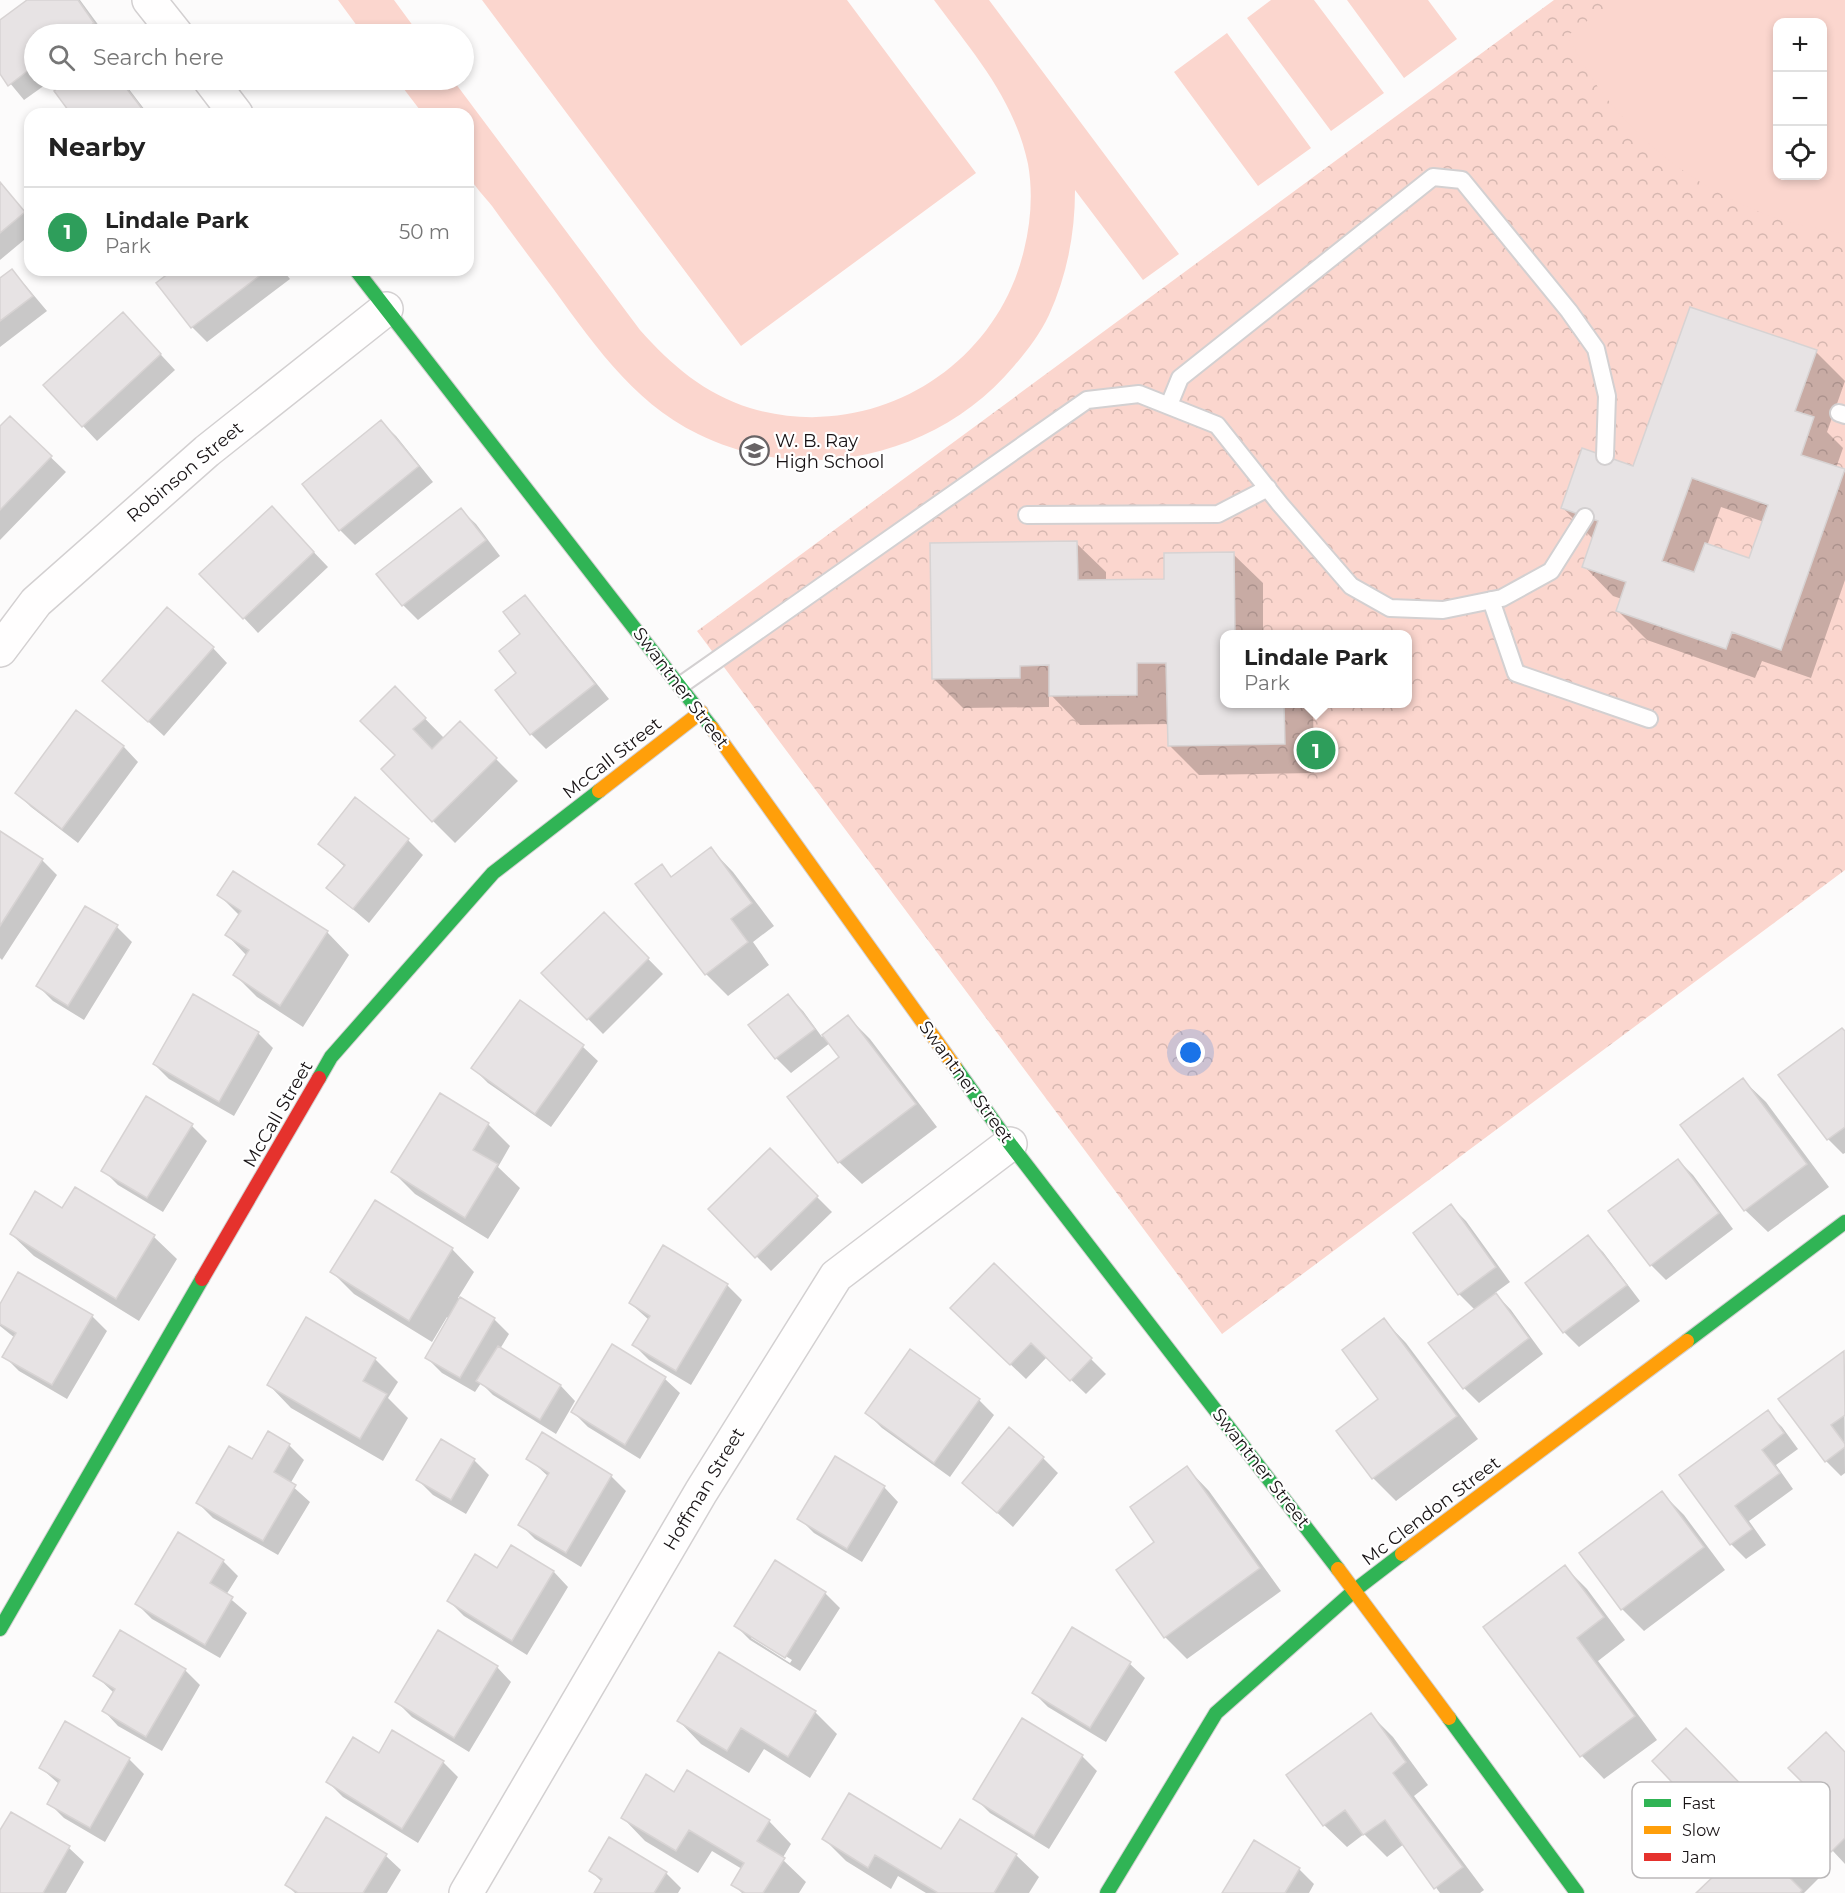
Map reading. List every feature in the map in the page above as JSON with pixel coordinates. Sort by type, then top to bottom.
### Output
[{"type":"street","points":[[149,0],[168,24]]},
{"type":"street","points":[[218,90],[231,108]]},
{"type":"street","name":"Swantner Street","points":[[361,276],[681,685],[1010,1144],[1355,1590],[1577,1893]]},
{"type":"street","name":"Robinson Street","points":[[0,650],[36,602],[207,451],[386,309]]},
{"type":"street","name":"McCall Street","points":[[0,1629],[331,1057],[493,873],[701,712]]},
{"type":"street","name":"Hoffman Street","points":[[466,1893],[700,1492],[836,1276],[1010,1144]]},
{"type":"street","name":"Mc Clendon Street","points":[[1107,1893],[1216,1713],[1355,1590],[1845,1222]]},
{"type":"lane","points":[[1168,405],[1180,378],[1433,177],[1462,180],[1569,311],[1596,349],[1607,396],[1605,456]]},
{"type":"lane","points":[[681,685],[1087,400],[1139,394],[1217,425],[1351,586],[1390,608],[1443,610],[1502,598],[1551,571],[1585,516]]},
{"type":"lane","points":[[1027,515],[1218,514],[1268,488]]},
{"type":"lane","points":[[1491,600],[1516,673],[1649,719]]},
{"type":"green space","points":[[338,0],[394,0],[412,24],[356,24]]},
{"type":"green space","points":[[482,0],[847,0],[976,173],[741,346]]},
{"type":"green space","points":[[934,0],[989,0],[1179,254],[1143,280],[1075,190],[1072,238],[1061,285],[1045,322],[1024,354],[983,397],[948,422],[909,441],[868,454],[825,460],[782,459],[739,450],[698,434],[674,420],[652,404],[613,366],[474,184],[474,108],[640,330],[690,377],[718,395],[750,408],[795,416],[840,415],[882,405],[922,388],[957,362],[986,330],[1009,293],[1024,250],[1030,218],[1031,196],[1028,164],[1013,118],[977,58]]},
{"type":"green space","points":[[1271,0],[1314,0],[1384,93],[1331,131],[1247,18]]},
{"type":"green space","points":[[1347,0],[1428,0],[1457,39],[1404,78]]},
{"type":"green space","points":[[1554,0],[1845,0],[1845,870],[1222,1334],[697,631]]},
{"type":"green space","points":[[1615,0],[1845,0],[1845,234],[1782,220],[1730,199],[1705,185],[1659,152],[1638,133],[1619,113],[1587,71],[1567,36]]},
{"type":"green space","points":[[1227,33],[1311,148],[1258,186],[1174,72]]},
{"type":"green space","points":[[405,90],[460,90],[474,108],[418,108]]},
{"type":"building","points":[[27,0],[78,0],[94,23],[24,24],[24,74],[8,86],[0,74],[0,20]]},
{"type":"building","points":[[128,90],[141,108],[67,108],[54,91]]},
{"type":"building","points":[[0,182],[24,213],[0,233]]},
{"type":"building","points":[[12,269],[33,296],[0,321],[0,278]]},
{"type":"building","points":[[165,276],[259,276],[191,328],[156,283]]},
{"type":"building","points":[[1690,307],[1817,350],[1795,411],[1814,417],[1801,455],[1845,469],[1781,650],[1732,632],[1726,649],[1616,611],[1626,582],[1582,567],[1598,521],[1561,508],[1582,448],[1633,466]],"holes":[[[1692,478],[1768,505],[1749,558],[1705,543],[1694,572],[1662,561]]]},
{"type":"building","points":[[123,312],[161,354],[82,427],[43,385]]},
{"type":"building","points":[[10,416],[52,456],[0,510],[0,426]]},
{"type":"building","points":[[381,420],[419,466],[339,531],[302,484]]},
{"type":"building","points":[[272,506],[314,552],[243,619],[199,574]]},
{"type":"building","points":[[461,508],[486,540],[402,606],[376,574]]},
{"type":"building","points":[[1077,541],[1078,580],[1164,579],[1164,553],[1234,552],[1235,630],[1220,630],[1220,708],[1284,708],[1285,744],[1168,746],[1166,663],[1137,663],[1137,695],[1049,696],[1049,665],[1020,666],[1020,678],[932,679],[930,543]]},
{"type":"building","points":[[525,595],[595,684],[530,735],[495,690],[516,673],[499,651],[520,634],[503,612]]},
{"type":"building","points":[[167,607],[214,647],[148,722],[102,681]]},
{"type":"building","points":[[395,686],[426,718],[413,729],[432,749],[460,721],[497,758],[432,822],[381,769],[395,755],[360,721]]},
{"type":"building","points":[[76,710],[124,746],[62,829],[15,793]]},
{"type":"building","points":[[355,797],[409,839],[353,909],[326,888],[345,865],[318,844]]},
{"type":"building","points":[[0,831],[43,859],[0,926]]},
{"type":"building","points":[[711,847],[752,903],[731,919],[748,942],[705,975],[635,884],[662,864],[671,877]]},
{"type":"building","points":[[233,871],[328,931],[280,1006],[233,975],[249,950],[225,935],[241,911],[217,895]]},
{"type":"building","points":[[85,906],[118,925],[68,1006],[36,986]]},
{"type":"building","points":[[604,912],[649,958],[587,1020],[541,973]]},
{"type":"building","points":[[193,994],[259,1032],[219,1102],[153,1064]]},
{"type":"building","points":[[788,994],[815,1029],[775,1059],[748,1025]]},
{"type":"building","points":[[520,1000],[584,1045],[535,1114],[471,1068]]},
{"type":"building","points":[[848,1015],[916,1104],[838,1163],[787,1097],[839,1057],[822,1035]]},
{"type":"building","points":[[1842,1028],[1845,1031],[1845,1127],[1827,1140],[1778,1075]]},
{"type":"building","points":[[1743,1078],[1807,1164],[1744,1211],[1680,1125]]},
{"type":"building","points":[[440,1093],[489,1123],[473,1150],[498,1164],[465,1218],[391,1172]]},
{"type":"building","points":[[146,1096],[193,1124],[147,1198],[101,1171]]},
{"type":"building","points":[[770,1148],[818,1196],[755,1258],[708,1209]]},
{"type":"building","points":[[1678,1159],[1719,1213],[1650,1266],[1608,1211]]},
{"type":"building","points":[[75,1187],[155,1235],[116,1299],[10,1234],[35,1191],[62,1208]]},
{"type":"building","points":[[375,1200],[453,1248],[409,1321],[330,1272]]},
{"type":"building","points":[[1451,1204],[1496,1267],[1458,1295],[1413,1233]]},
{"type":"building","points":[[1588,1235],[1627,1285],[1563,1333],[1525,1283]]},
{"type":"building","points":[[663,1245],[728,1284],[676,1371],[632,1345],[650,1316],[629,1303]]},
{"type":"building","points":[[994,1263],[1092,1358],[1070,1381],[1031,1343],[1010,1365],[950,1308]]},
{"type":"building","points":[[18,1272],[93,1315],[52,1385],[2,1357],[16,1333],[0,1324],[0,1304]]},
{"type":"building","points":[[1496,1293],[1529,1338],[1463,1389],[1428,1343]]},
{"type":"building","points":[[460,1297],[495,1318],[460,1378],[425,1358]]},
{"type":"building","points":[[306,1317],[376,1358],[363,1381],[387,1394],[360,1439],[267,1385]]},
{"type":"building","points":[[1384,1318],[1457,1416],[1372,1479],[1336,1431],[1378,1399],[1342,1350]]},
{"type":"building","points":[[612,1344],[666,1377],[625,1445],[571,1412]]},
{"type":"building","points":[[498,1346],[561,1385],[540,1420],[476,1381]]},
{"type":"building","points":[[910,1349],[980,1399],[934,1463],[865,1413]]},
{"type":"building","points":[[1844,1351],[1845,1415],[1831,1425],[1845,1447],[1825,1462],[1778,1399]]},
{"type":"building","points":[[1768,1410],[1784,1433],[1762,1450],[1780,1473],[1735,1506],[1752,1529],[1730,1545],[1679,1475]]},
{"type":"building","points":[[1009,1427],[1044,1457],[997,1513],[962,1483]]},
{"type":"building","points":[[268,1431],[290,1444],[274,1472],[296,1485],[263,1541],[196,1503],[229,1446],[252,1459]]},
{"type":"building","points":[[542,1432],[612,1475],[566,1553],[518,1525],[549,1473],[526,1459]]},
{"type":"building","points":[[441,1439],[475,1459],[451,1500],[416,1480]]},
{"type":"building","points":[[835,1456],[885,1486],[847,1549],[797,1519]]},
{"type":"building","points":[[1187,1466],[1260,1568],[1164,1638],[1116,1570],[1154,1542],[1130,1507]]},
{"type":"building","points":[[1662,1491],[1704,1547],[1621,1610],[1579,1553]]},
{"type":"building","points":[[178,1532],[224,1560],[210,1583],[233,1597],[205,1645],[135,1604]]},
{"type":"building","points":[[511,1545],[554,1571],[512,1641],[447,1601],[475,1554],[497,1568]]},
{"type":"building","points":[[775,1560],[826,1592],[785,1658],[734,1626]]},
{"type":"building","points":[[1565,1565],[1604,1617],[1577,1638],[1635,1716],[1580,1757],[1483,1627]]},
{"type":"building","points":[[1072,1627],[1131,1662],[1090,1728],[1032,1693]]},
{"type":"building","points":[[120,1630],[186,1669],[146,1737],[102,1711],[115,1689],[93,1676]]},
{"type":"building","points":[[438,1630],[498,1666],[454,1738],[395,1702]]},
{"type":"building","points":[[719,1652],[816,1711],[788,1757],[741,1728],[727,1751],[677,1721]]},
{"type":"building","points":[[1371,1713],[1406,1762],[1393,1773],[1463,1867],[1434,1889],[1385,1820],[1363,1835],[1345,1810],[1323,1826],[1286,1775]]},
{"type":"building","points":[[1022,1718],[1083,1755],[1034,1836],[973,1799]]},
{"type":"building","points":[[65,1721],[130,1758],[90,1828],[47,1804],[60,1780],[39,1768]]},
{"type":"building","points":[[1686,1728],[1739,1782],[1672,1782],[1652,1761]]},
{"type":"building","points":[[392,1730],[444,1761],[402,1829],[326,1782],[353,1737],[379,1753]]},
{"type":"building","points":[[1826,1732],[1845,1752],[1845,1838],[1831,1852],[1830,1782],[1802,1782],[1788,1768]]},
{"type":"building","points":[[687,1770],[770,1820],[757,1841],[785,1858],[763,1893],[745,1893],[731,1885],[744,1863],[689,1830],[676,1851],[621,1818],[646,1774],[674,1792]]},
{"type":"building","points":[[849,1793],[941,1849],[960,1819],[1017,1854],[994,1893],[938,1893],[875,1855],[868,1868],[822,1839]]},
{"type":"building","points":[[11,1812],[70,1846],[43,1893],[0,1893],[0,1830]]},
{"type":"building","points":[[326,1817],[387,1854],[363,1893],[298,1893],[285,1885]]},
{"type":"building","points":[[609,1837],[667,1872],[654,1893],[594,1893],[602,1879],[589,1871]]},
{"type":"building","points":[[1254,1840],[1300,1868],[1285,1893],[1222,1893]]},
{"type":"building","points":[[1712,1878],[1790,1878],[1802,1890],[1800,1893],[1696,1893]]},
{"type":"traffic: fast","points":[[361,276],[712,728]]},
{"type":"traffic: fast","points":[[319,1078],[331,1057],[493,873],[599,791]]},
{"type":"traffic: fast","points":[[955,1067],[1010,1144],[1338,1569]]},
{"type":"traffic: fast","points":[[1687,1341],[1845,1222]]},
{"type":"traffic: fast","points":[[0,1629],[202,1279]]},
{"type":"traffic: fast","points":[[1107,1893],[1216,1713],[1355,1590],[1402,1554]]},
{"type":"traffic: fast","points":[[1449,1718],[1577,1893]]},
{"type":"traffic: slow","points":[[599,791],[701,712]]},
{"type":"traffic: slow","points":[[712,728],[955,1067]]},
{"type":"traffic: slow","points":[[1402,1554],[1687,1341]]},
{"type":"traffic: slow","points":[[1338,1569],[1449,1718]]},
{"type":"traffic: jam","points":[[202,1279],[319,1078]]},
{"type":"place","name":"W. B. Ray High School","points":[[754,451]]},
{"type":"place","name":"Lindale Park","points":[[1316,750]]}]
